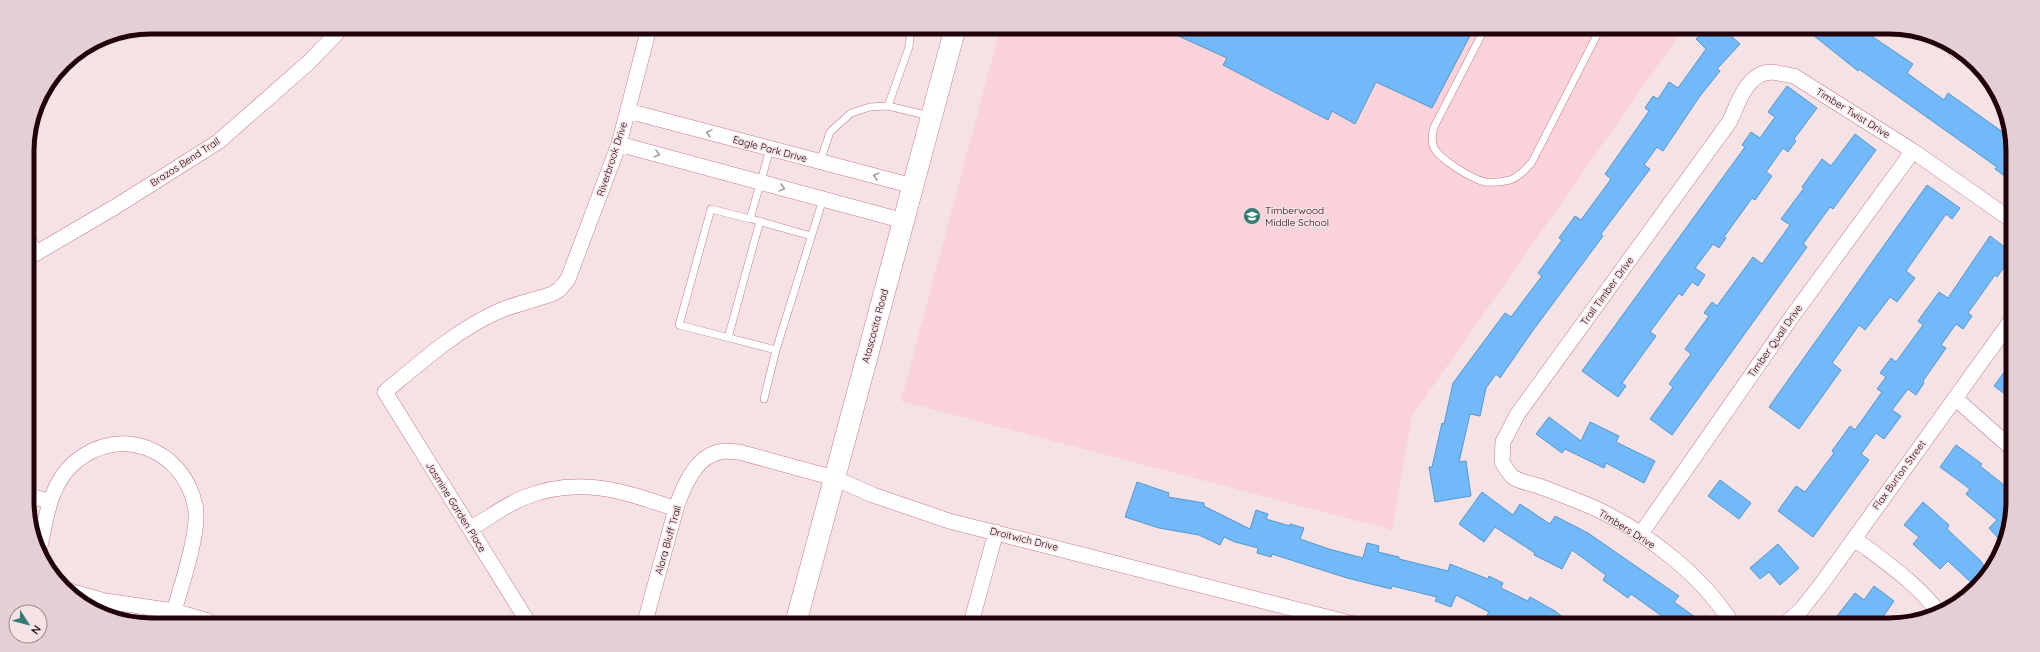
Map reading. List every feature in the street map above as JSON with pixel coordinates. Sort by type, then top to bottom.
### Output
[{"type":"main road","name":"Atascocita Road","points":[[797,618],[954,34]]},
{"type":"street","name":"Brazos Bend Trail","points":[[34,248],[115,207],[218,142],[298,72],[337,34]]},
{"type":"street","name":"Riverbrook Drive","points":[[385,392],[428,356],[468,328],[499,311],[552,294],[564,285],[576,262],[619,144],[647,34]]},
{"type":"street","name":"Timber Twist Drive","points":[[1712,144],[1730,121],[1748,84],[1759,76],[1771,72],[1794,76],[1913,151],[2006,216]]},
{"type":"street","name":"Eagle Park Drive","points":[[628,111],[913,186]]},
{"type":"street","points":[[619,144],[904,221]]},
{"type":"street","name":"Trail Timber Drive","points":[[1504,439],[1518,415],[1712,144]]},
{"type":"street","name":"Timber Quail Drive","points":[[1640,535],[1791,318],[1913,151]]},
{"type":"street","name":"Flax Burton Street","points":[[1792,618],[1801,610],[1855,539],[2006,328]]},
{"type":"street","name":"Jasmine Garden Place","points":[[385,392],[526,618]]},
{"type":"street","points":[[1955,398],[2006,443]]},
{"type":"street","name":"Timbers Drive","points":[[1504,439],[1502,462],[1513,477],[1568,497],[1599,511],[1640,535],[1671,557],[1694,578],[1711,595],[1728,618]]},
{"type":"street","points":[[41,542],[49,502],[60,480],[75,462],[94,450],[114,444],[138,445],[161,454],[176,465],[187,481],[196,506],[193,539],[174,612]]},
{"type":"street","name":"Droitwich Drive","points":[[700,463],[711,455],[724,451],[739,452],[834,478],[873,495],[936,517],[1331,618]]},
{"type":"street","name":"Alora Bluff Trail","points":[[646,618],[676,509],[690,475],[700,463]]},
{"type":"street","points":[[470,529],[522,498],[556,487],[577,485],[614,490],[676,509]]},
{"type":"street","points":[[34,498],[49,502]]},
{"type":"street","points":[[971,618],[996,532]]},
{"type":"street","points":[[1855,539],[1898,571],[1936,608]]},
{"type":"street","points":[[94,603],[103,607],[174,612],[197,618]]},
{"type":"lane","points":[[888,106],[909,47],[910,34]]},
{"type":"lane","points":[[1482,34],[1434,127],[1432,137],[1434,147],[1450,164],[1484,181],[1497,182],[1512,180],[1522,173],[1532,162],[1597,34]]},
{"type":"lane","points":[[820,162],[830,132],[851,113],[870,107],[888,106],[932,116]]},
{"type":"lane","points":[[750,219],[770,149]]},
{"type":"lane","points":[[764,399],[776,350],[823,199]]},
{"type":"lane","points":[[776,350],[679,325],[710,209],[760,221],[811,236]]},
{"type":"lane","points":[[728,338],[760,221]]},
{"type":"shaded area","name":"Timberwood Middle School","points":[[999,34],[1680,34],[1412,416],[1392,530],[901,401]]},
{"type":"building","points":[[1174,34],[1471,34],[1432,108],[1376,82],[1355,124],[1332,111],[1328,120],[1223,65],[1227,58]]},
{"type":"building","points":[[1701,34],[1729,34],[1740,44],[1717,69],[1720,71],[1700,96],[1663,151],[1657,147],[1644,165],[1650,169],[1601,234],[1603,236],[1531,333],[1500,378],[1496,374],[1486,388],[1480,416],[1470,414],[1459,462],[1466,461],[1471,496],[1435,502],[1429,467],[1432,467],[1442,423],[1444,424],[1453,383],[1505,313],[1511,317],[1542,276],[1538,273],[1562,240],[1559,238],[1575,216],[1581,220],[1611,179],[1605,174],[1649,111],[1645,108],[1653,96],[1658,99],[1669,82],[1678,88],[1706,49],[1696,39]]},
{"type":"building","points":[[1812,34],[1868,34],[1913,64],[1907,73],[1944,100],[1948,93],[2005,133],[2006,177],[1995,169],[1997,167],[1859,69],[1858,71]]},
{"type":"building","points":[[1787,86],[1817,108],[1794,139],[1796,141],[1788,152],[1783,148],[1766,172],[1772,176],[1755,200],[1752,198],[1724,237],[1726,238],[1719,248],[1713,244],[1695,268],[1705,275],[1698,286],[1692,282],[1682,296],[1679,293],[1650,332],[1656,336],[1622,383],[1626,386],[1618,397],[1582,371],[1745,147],[1742,145],[1751,132],[1760,138],[1775,117],[1768,112]]},
{"type":"building","points":[[1855,134],[1876,150],[1833,209],[1830,207],[1803,244],[1807,247],[1672,435],[1650,419],[1673,387],[1669,384],[1691,354],[1685,349],[1709,316],[1704,313],[1712,302],[1717,306],[1753,257],[1762,264],[1790,225],[1781,219],[1804,188],[1802,187],[1822,159],[1831,166]]},
{"type":"building","points":[[1927,185],[1960,208],[1952,219],[1946,214],[1906,271],[1915,278],[1897,302],[1890,297],[1865,330],[1859,325],[1832,363],[1841,370],[1799,429],[1769,407]]},
{"type":"building","points":[[1990,236],[2006,248],[2006,265],[1997,277],[1995,275],[1968,313],[1972,316],[1963,329],[1956,324],[1941,345],[1946,348],[1923,381],[1924,383],[1916,395],[1908,389],[1892,410],[1901,416],[1884,439],[1876,433],[1861,454],[1869,460],[1813,537],[1778,511],[1796,486],[1805,492],[1834,453],[1832,451],[1850,426],[1855,430],[1882,392],[1877,389],[1886,377],[1880,373],[1891,358],[1896,362],[1923,325],[1918,321],[1939,292],[1948,298]]},
{"type":"building","points":[[2006,370],[2006,395],[1994,386]]},
{"type":"building","points":[[1549,417],[1581,441],[1590,422],[1619,436],[1616,442],[1655,461],[1644,483],[1606,463],[1604,468],[1565,449],[1562,453],[1536,434]]},
{"type":"building","points":[[1956,445],[1982,464],[1980,466],[2006,487],[2005,516],[1999,539],[1989,528],[1997,520],[1966,494],[1970,489],[1940,467]]},
{"type":"building","points":[[1720,480],[1751,503],[1739,519],[1708,496]]},
{"type":"building","points":[[1137,482],[1169,493],[1168,497],[1204,503],[1204,506],[1250,529],[1256,510],[1268,514],[1266,519],[1290,526],[1290,524],[1304,528],[1300,539],[1329,549],[1363,558],[1367,543],[1379,546],[1378,552],[1399,557],[1399,559],[1448,571],[1450,564],[1488,579],[1489,576],[1503,583],[1501,588],[1528,601],[1530,597],[1564,618],[1488,618],[1486,617],[1489,612],[1456,595],[1451,607],[1435,601],[1437,597],[1392,586],[1391,589],[1347,578],[1272,554],[1271,557],[1257,553],[1258,548],[1235,542],[1224,537],[1220,545],[1199,535],[1159,528],[1125,517]]},
{"type":"building","points":[[1482,492],[1513,515],[1520,504],[1550,524],[1555,516],[1588,533],[1679,596],[1674,602],[1697,618],[1665,618],[1631,594],[1628,598],[1603,580],[1606,575],[1572,550],[1562,569],[1534,555],[1535,553],[1495,527],[1484,542],[1459,524]]},
{"type":"building","points":[[1923,502],[1949,525],[1947,529],[1980,560],[1985,567],[1972,583],[1948,561],[1940,569],[1913,544],[1919,537],[1904,525]]},
{"type":"building","points":[[1778,544],[1799,568],[1780,585],[1769,572],[1760,579],[1750,568]]},
{"type":"building","points":[[1874,586],[1894,601],[1882,618],[1835,618],[1855,593],[1864,600]]},
{"type":"place","name":"Timberwood Middle School","points":[[1252,216]]}]
